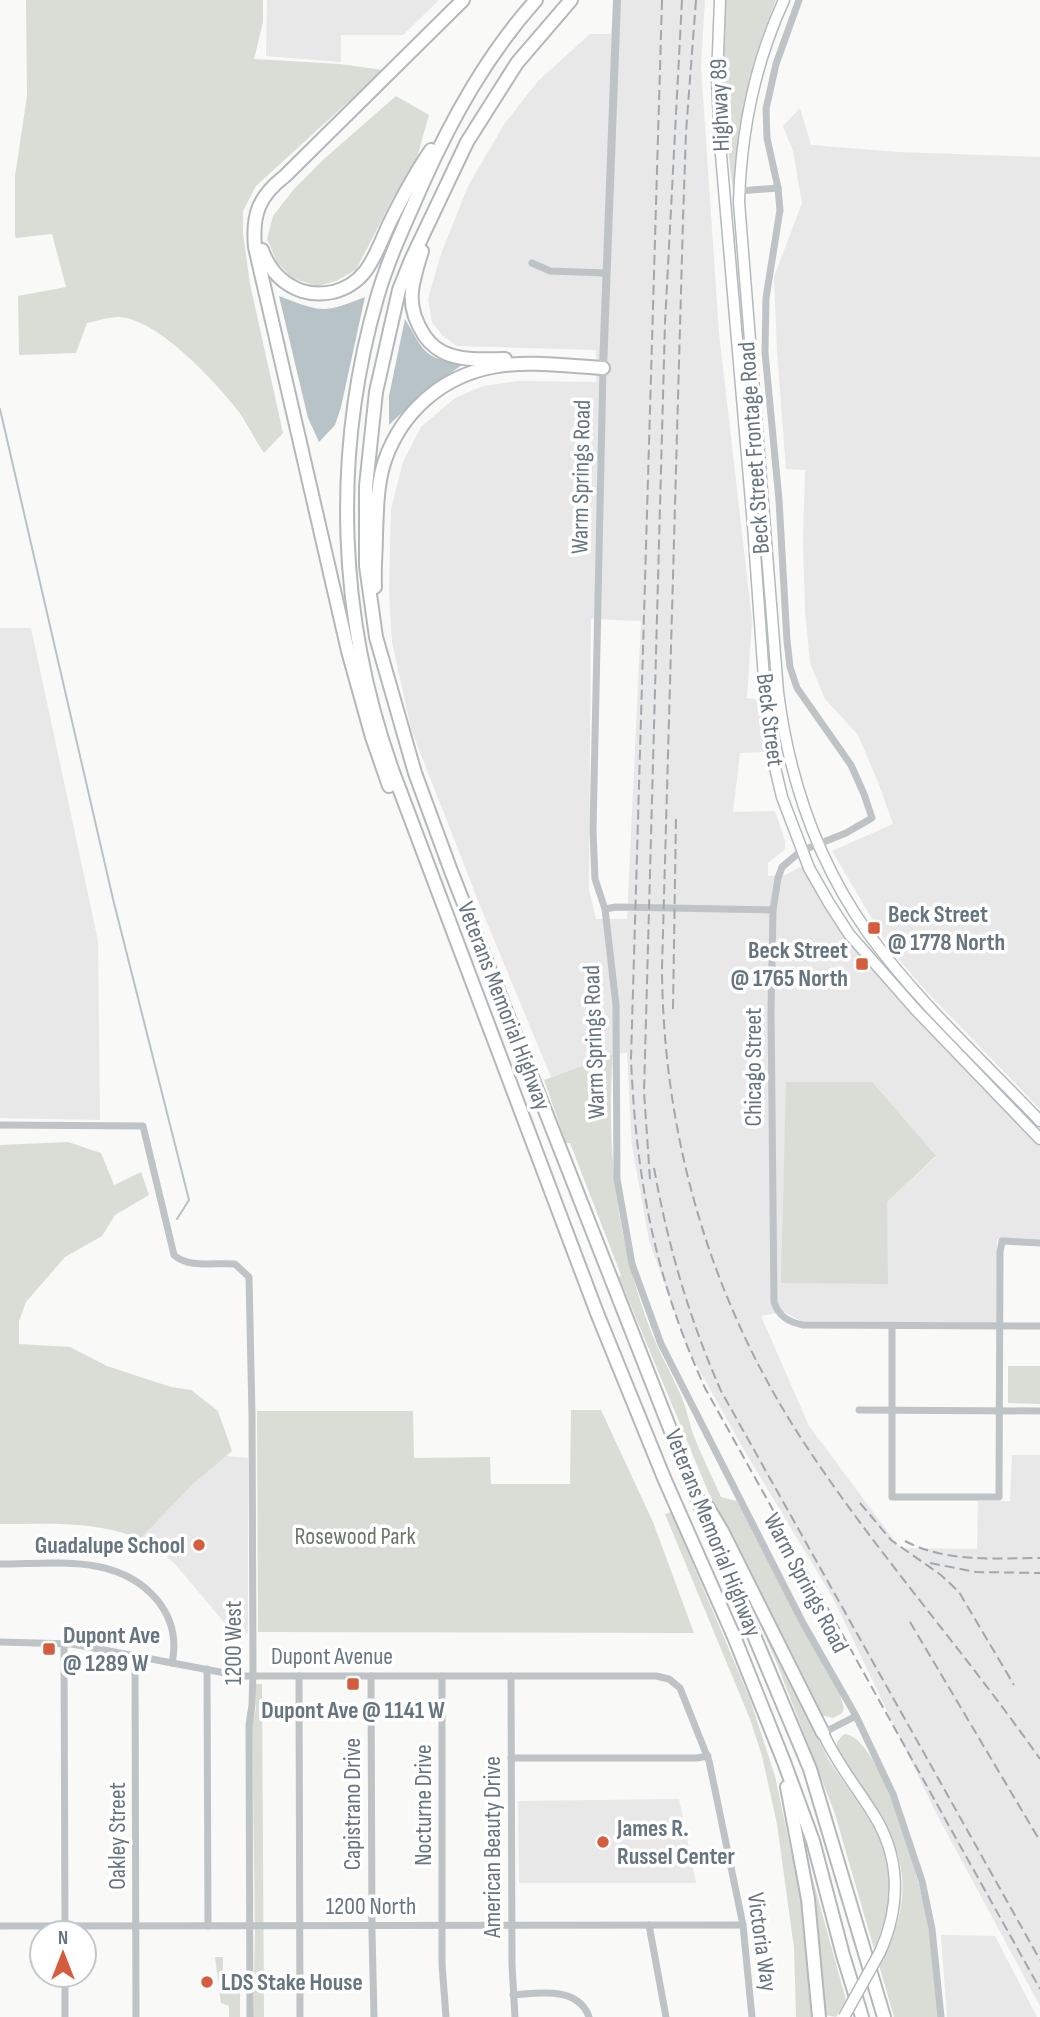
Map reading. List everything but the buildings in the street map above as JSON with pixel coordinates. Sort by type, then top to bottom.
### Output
[{"type":"highway","points":[[443,903],[424,872],[394,800],[372,737],[330,579],[255,247],[254,222],[266,193],[463,0]]},
{"type":"highway","name":"Veterans Memorial Highway","points":[[536,0],[475,82],[455,115],[406,221],[377,296],[355,400],[346,527],[353,616],[375,716],[393,772],[597,1313],[784,1762],[813,1841],[862,2017]]},
{"type":"highway","name":"Veterans Memorial Highway","points":[[571,0],[517,63],[467,142],[399,290],[376,392],[366,486],[366,566],[376,636],[415,773],[451,871],[690,1478],[810,1769],[884,2017]]},
{"type":"highway","points":[[285,176],[260,215],[259,237],[266,261],[282,279],[304,292],[321,293],[345,288],[358,281],[368,270],[416,173],[455,115]]},
{"type":"highway","points":[[467,142],[425,242],[411,285],[411,306],[416,323],[430,343],[448,355],[471,359],[603,364]]},
{"type":"highway","points":[[376,636],[374,581],[378,498],[384,462],[401,424],[427,396],[464,374],[523,364],[603,364]]},
{"type":"highway","points":[[690,1478],[722,1531],[823,1733]]},
{"type":"highway","points":[[784,1762],[792,1820],[808,1899],[819,2017]]},
{"type":"main road","name":"Highway 89","points":[[720,0],[718,100],[727,210]]},
{"type":"main road","name":"Highway 89","points":[[739,191],[745,131],[752,96],[769,36],[785,0]]},
{"type":"main road","name":"Beck Street","points":[[739,191],[778,692],[791,765],[803,805],[818,844],[844,894],[880,949],[932,1008],[1040,1121]]},
{"type":"main road","name":"Beck Street","points":[[727,210],[769,732],[780,788],[801,851],[829,903],[862,949],[1040,1139]]},
{"type":"main road","points":[[823,1733],[837,1763],[880,1824],[889,1847],[895,1875],[891,1924],[880,1952],[844,2017]]},
{"type":"street","name":"Warm Springs Road","points":[[617,0],[603,364],[592,803],[595,879],[605,909],[616,1005],[617,1180],[632,1264],[651,1319],[803,1623],[856,1716],[893,1794],[922,1881],[932,1929],[941,2017]]},
{"type":"street","name":"Beck Street Frontage Road","points":[[799,0],[767,101],[768,138],[778,188],[779,218],[766,298],[764,336],[768,403],[779,500],[788,656],[797,688],[851,765],[872,818],[818,844]]},
{"type":"street","points":[[739,191],[778,188]]},
{"type":"street","points":[[532,263],[550,271],[607,273]]},
{"type":"street","name":"Chicago Street","points":[[818,844],[801,851],[782,867],[774,910],[771,1011],[773,1294],[777,1310],[785,1319],[803,1325],[892,1326]]},
{"type":"street","points":[[605,909],[774,910]]},
{"type":"street","name":"1200 West","points":[[0,1125],[143,1126],[174,1255],[180,1261],[235,1264],[244,1270],[249,1282],[253,1415],[253,1676],[249,1726],[250,2017]]},
{"type":"street","points":[[1040,1243],[1002,1241],[1000,1252],[1000,1326],[999,1411],[999,1497],[892,1497],[892,1326],[1000,1326],[1040,1326]]},
{"type":"street","points":[[859,1410],[1040,1411]]},
{"type":"street","points":[[0,1564],[88,1564],[124,1574],[147,1590],[168,1616],[174,1639],[172,1662]]},
{"type":"street","name":"Dupont Avenue","points":[[0,1642],[64,1643],[253,1676],[666,1677]]},
{"type":"street","points":[[64,1643],[65,1919]]},
{"type":"street","name":"Oakley Street","points":[[135,1656],[136,2017]]},
{"type":"street","points":[[207,1669],[208,1926]]},
{"type":"street","points":[[299,1676],[300,2017]]},
{"type":"street","name":"Capistrano Drive","points":[[371,1676],[374,2017]]},
{"type":"street","name":"Nocturne Drive","points":[[442,1676],[442,1925],[446,2017]]},
{"type":"street","name":"American Beauty Drive","points":[[511,1676],[515,2017]]},
{"type":"street","name":"Victoria Way","points":[[666,1677],[680,1688],[708,1756],[743,1925],[752,2017]]},
{"type":"street","points":[[823,1733],[856,1716]]},
{"type":"street","points":[[511,1759],[697,1759],[708,1756]]},
{"type":"street","points":[[649,1925],[666,2017]]},
{"type":"street","name":"1200 North","points":[[98,1928],[743,1925]]},
{"type":"street","name":"1200 North","points":[[0,1926],[28,1927]]},
{"type":"street","points":[[65,1989],[65,2017]]},
{"type":"street","points":[[513,1995],[570,1996],[582,2004],[589,2017]]},
{"type":"shaded area","points":[[267,0],[439,0],[403,35],[341,35],[341,62],[266,56]]},
{"type":"shaded area","points":[[614,0],[705,0],[701,66],[719,333],[752,620],[747,698],[759,700],[765,752],[740,753],[733,812],[775,811],[785,849],[768,863],[768,876],[785,875],[802,866],[853,947],[891,991],[1040,1146],[1040,1240],[997,1239],[996,1323],[805,1323],[784,1312],[761,1316],[809,1426],[900,1548],[977,1549],[978,1501],[1010,1501],[1012,1455],[1040,1455],[1040,2006],[935,1811],[834,1600],[687,1348],[649,1240],[632,1146],[627,1053],[613,1054],[551,1077],[411,729],[392,642],[389,592],[391,509],[403,462],[421,427],[455,398],[483,386],[518,381],[596,382],[596,350],[457,346],[442,335],[432,322],[428,299],[441,254],[468,186],[505,123],[538,81],[590,34],[611,34]],"holes":[[[591,619],[641,621],[627,919],[596,919],[589,890]],[[787,1082],[936,1157],[887,1202]]]},
{"type":"shaded area","points":[[800,108],[811,145],[898,152],[1040,157],[1040,1109],[925,990],[890,949],[832,851],[893,824],[858,735],[825,699],[810,663],[803,541],[805,470],[786,469],[774,277],[802,203],[793,151],[783,126]]},
{"type":"shaded area","points":[[279,296],[322,309],[365,297],[341,407],[335,425],[319,442],[308,418]]},
{"type":"shaded area","points":[[405,319],[426,352],[439,359],[462,365],[427,389],[389,425],[389,396]]},
{"type":"shaded area","points":[[0,628],[31,628],[98,941],[100,1120],[0,1118]]},
{"type":"shaded area","name":"Guadalupe School","points":[[226,1456],[248,1458],[248,1633],[233,1633],[176,1565],[159,1550],[140,1539],[194,1483]]},
{"type":"shaded area","name":"James R. Russel Center","points":[[679,1799],[696,1883],[519,1883],[518,1801]]},
{"type":"shaded area","points":[[941,1935],[995,1936],[1037,2017],[947,2017]]},
{"type":"green space","points":[[26,0],[263,0],[263,22],[254,59],[340,64],[383,70],[256,186],[243,211],[250,284],[283,433],[264,453],[239,412],[201,369],[168,340],[134,320],[115,317],[87,323],[76,353],[19,355],[18,296],[66,287],[52,234],[16,238],[15,235],[15,176],[27,96]]},
{"type":"green space","points":[[725,0],[776,0],[759,47],[747,94],[733,191],[722,98]]},
{"type":"green space","points":[[396,96],[429,115],[414,168],[393,198],[356,270],[336,281],[318,286],[292,278],[277,262],[267,239],[273,216],[294,189],[324,159]]},
{"type":"green space","points":[[613,1054],[611,1123],[616,1192],[628,1259],[638,1293],[653,1335],[682,1398],[693,1434],[721,1497],[737,1501],[839,1692],[844,1708],[842,1713],[833,1718],[821,1715],[813,1703],[810,1690],[797,1670],[714,1506],[619,1277],[621,1275],[570,1143],[566,1143],[544,1080]]},
{"type":"green space","points":[[786,1082],[872,1082],[936,1156],[887,1202],[888,1284],[781,1283]]},
{"type":"green space","points":[[68,1142],[101,1153],[114,1185],[141,1172],[149,1195],[115,1215],[102,1236],[65,1257],[26,1302],[19,1321],[19,1344],[70,1347],[107,1366],[171,1387],[191,1390],[218,1411],[232,1451],[194,1483],[140,1539],[88,1526],[0,1524],[0,1145]]},
{"type":"green space","points":[[1008,1366],[1040,1366],[1040,1404],[1008,1403]]},
{"type":"green space","name":"Rosewood Park","points":[[571,1410],[601,1410],[653,1522],[694,1633],[258,1632],[257,1411],[413,1411],[414,1458],[490,1457],[491,1484],[570,1484]]},
{"type":"green space","points":[[671,1512],[750,1699],[775,1776],[807,1927],[814,2017],[796,2017],[794,1948],[777,1824],[762,1756],[750,1719],[665,1514]]},
{"type":"green space","points":[[754,1601],[828,1759],[875,1828],[884,1846],[890,1877],[890,1898],[887,1916],[874,1949],[835,1814],[776,1661],[750,1602]]},
{"type":"green space","points":[[256,1684],[262,1684],[264,2017],[253,2017],[255,1934],[252,1721],[256,1709]]},
{"type":"green space","points":[[844,1734],[858,1740],[871,1758],[884,1783],[907,1843],[928,1927],[938,2017],[894,2017],[879,1965],[894,1932],[901,1903],[902,1877],[897,1852],[887,1828],[837,1752],[837,1742]]},
{"type":"green space","points":[[805,1851],[846,2000],[836,2017],[825,2015]]},
{"type":"green space","points":[[215,1957],[223,1957],[223,1973],[240,1972],[240,2017],[229,2017],[229,2006],[221,2003]]},
{"type":"waterway","points":[[0,409],[113,899],[189,1200],[177,1219]]},
{"type":"railway","points":[[662,0],[631,1059],[643,1187],[673,1307],[705,1388],[1040,1989]]},
{"type":"railway","points":[[650,1179],[644,1092],[665,323],[682,0]]},
{"type":"railway","points":[[696,0],[686,132],[662,968],[664,1030],[682,1152],[716,1269],[767,1382],[827,1477],[1040,1759]]},
{"type":"railway","points":[[673,1009],[676,817]]},
{"type":"railway","points":[[654,1168],[681,1281],[721,1391],[1040,1960]]},
{"type":"railway","points":[[860,1503],[891,1540],[941,1575],[959,1592],[1014,1685]]},
{"type":"railway","points":[[905,1541],[937,1553],[954,1556],[1040,1558]]},
{"type":"railway","points":[[930,1563],[976,1572],[1040,1573]]},
{"type":"railway","points":[[910,1622],[1040,1841]]},
{"type":"place","name":"Beck Street @ 1778 North","points":[[874,928]]},
{"type":"place","name":"Beck Street @ 1765 North","points":[[862,964]]},
{"type":"place","name":"Guadalupe School","points":[[199,1545]]},
{"type":"place","name":"Dupont Ave @ 1289 W","points":[[49,1649]]},
{"type":"place","name":"Dupont Ave @ 1141 W","points":[[353,1684]]},
{"type":"place","name":"James R. Russel Center","points":[[603,1842]]},
{"type":"place","name":"LDS Stake House","points":[[207,1982]]}]
